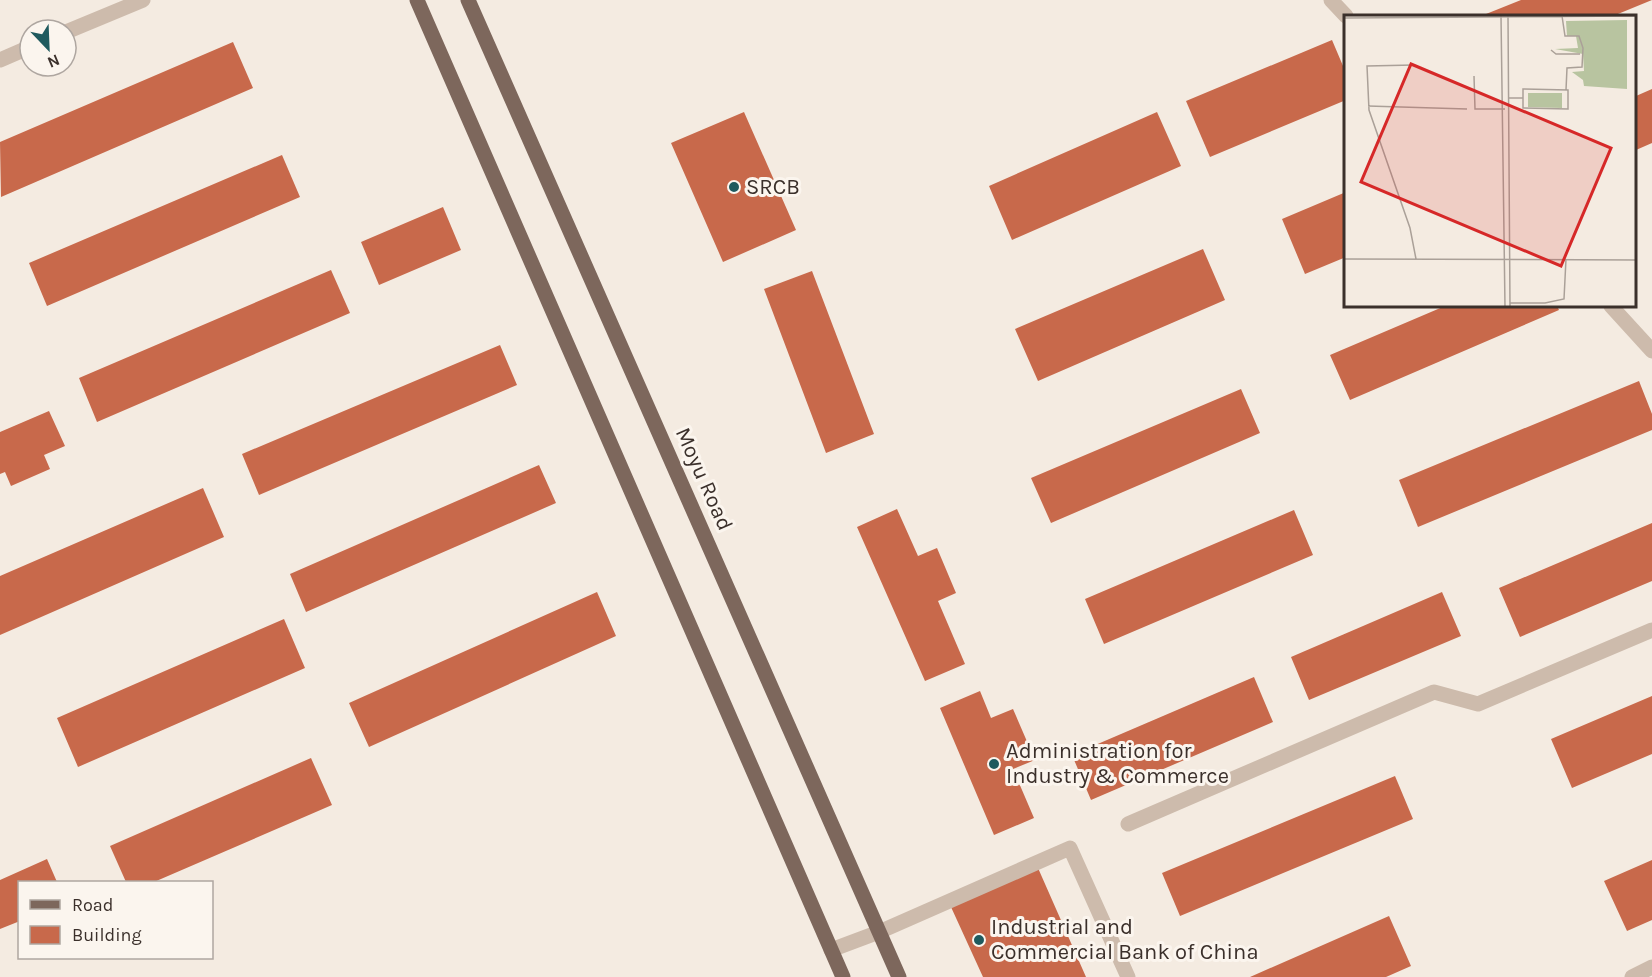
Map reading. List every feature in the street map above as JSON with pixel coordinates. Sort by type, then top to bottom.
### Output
[{"type":"main road","points":[[417,0],[843,977]]},
{"type":"main road","name":"Moyu Road","points":[[468,0],[899,977]]},
{"type":"street","points":[[78,27],[143,0]]},
{"type":"street","points":[[1331,0],[1345,15]]},
{"type":"street","points":[[0,60],[18,52]]},
{"type":"street","points":[[1613,308],[1652,351]]},
{"type":"street","points":[[1128,824],[1434,692],[1478,704],[1652,630]]},
{"type":"street","points":[[831,950],[879,932],[1070,848],[1128,977]]},
{"type":"street","points":[[1632,976],[1652,967]]},
{"type":"building","points":[[1521,0],[1652,0],[1615,15],[1484,15]]},
{"type":"building","points":[[1332,40],[1344,68],[1344,101],[1210,157],[1186,101]]},
{"type":"building","points":[[233,42],[253,88],[1,197],[0,142]]},
{"type":"building","points":[[1652,89],[1652,143],[1637,150],[1637,96]]},
{"type":"building","name":"SRCB","points":[[744,112],[796,230],[723,262],[671,143]]},
{"type":"building","points":[[1157,112],[1181,166],[1012,240],[989,186]]},
{"type":"building","points":[[282,155],[300,197],[47,306],[29,263]]},
{"type":"building","points":[[1344,193],[1344,258],[1305,274],[1282,219]]},
{"type":"building","points":[[443,207],[461,250],[379,285],[361,242]]},
{"type":"building","points":[[1203,249],[1225,300],[1038,381],[1015,329]]},
{"type":"building","points":[[331,270],[350,313],[97,422],[79,378]]},
{"type":"building","points":[[812,271],[874,434],[826,453],[764,289]]},
{"type":"building","points":[[1440,308],[1558,308],[1559,310],[1350,400],[1330,355]]},
{"type":"building","points":[[500,345],[517,385],[259,495],[242,454]]},
{"type":"building","points":[[1639,381],[1652,414],[1652,430],[1418,527],[1399,480]]},
{"type":"building","points":[[1241,389],[1260,433],[1051,523],[1031,478]]},
{"type":"building","points":[[49,411],[65,446],[44,455],[50,469],[11,486],[5,472],[0,474],[0,432]]},
{"type":"building","points":[[539,465],[556,503],[306,612],[290,574]]},
{"type":"building","points":[[203,488],[224,537],[0,635],[0,576]]},
{"type":"building","points":[[897,509],[918,556],[937,548],[956,593],[938,601],[965,664],[925,681],[857,527]]},
{"type":"building","points":[[1294,510],[1313,555],[1104,644],[1085,599]]},
{"type":"building","points":[[1652,523],[1652,581],[1520,637],[1499,588]]},
{"type":"building","points":[[597,592],[616,636],[369,747],[349,703]]},
{"type":"building","points":[[1442,592],[1461,636],[1309,700],[1291,657]]},
{"type":"building","points":[[284,619],[305,668],[78,767],[57,718]]},
{"type":"building","points":[[1254,677],[1273,722],[1091,800],[1072,755]]},
{"type":"building","name":"Administration for Industry & Commerce","points":[[980,691],[991,718],[1013,709],[1035,760],[1013,769],[1034,818],[994,835],[940,708]]},
{"type":"building","points":[[1652,696],[1652,754],[1572,788],[1551,739]]},
{"type":"building","points":[[311,758],[332,805],[156,881],[126,881],[110,846]]},
{"type":"building","points":[[1395,776],[1413,819],[1180,916],[1162,873]]},
{"type":"building","points":[[47,859],[57,881],[18,881],[18,922],[0,929],[0,880]]},
{"type":"building","points":[[1652,860],[1652,920],[1627,931],[1604,881]]},
{"type":"building","points":[[1038,868],[1086,977],[983,977],[951,907]]},
{"type":"building","points":[[1389,916],[1411,966],[1386,977],[1250,977]]},
{"type":"place","name":"SRCB","points":[[734,187]]},
{"type":"place","name":"Administration for Industry & Commerce","points":[[994,764]]},
{"type":"place","name":"Industrial and Commercial Bank of China","points":[[979,940]]}]
